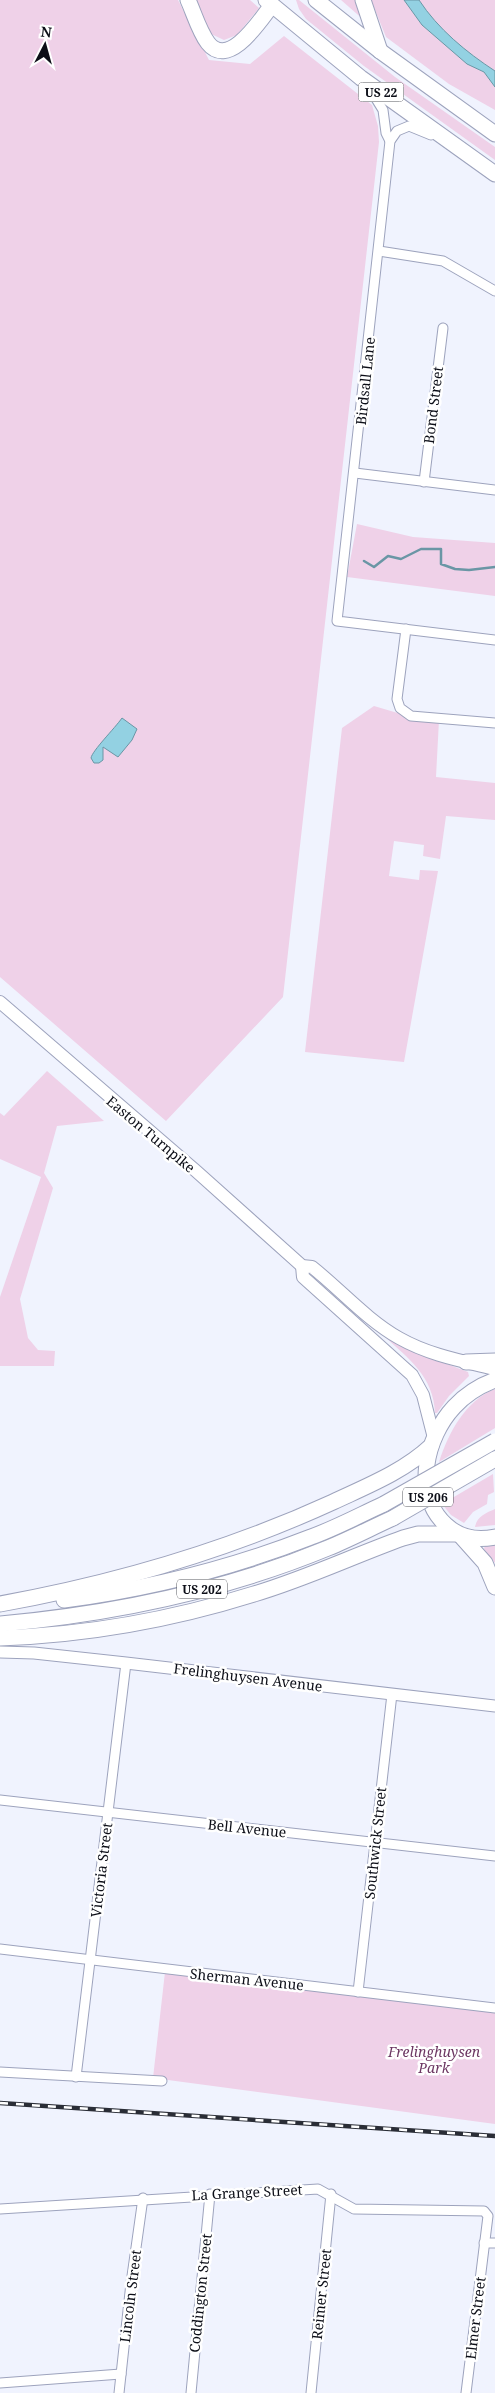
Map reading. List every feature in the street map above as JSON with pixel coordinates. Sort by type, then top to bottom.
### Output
[{"type":"highway","points":[[188,0],[208,43],[219,50],[228,50],[238,45],[272,1]]},
{"type":"highway","name":"US 22","points":[[316,0],[380,51],[495,134]]},
{"type":"highway","points":[[363,0],[380,51]]},
{"type":"highway","name":"US 22","points":[[272,1],[361,78],[495,174]]},
{"type":"highway","points":[[466,1362],[495,1361]]},
{"type":"highway","name":"US 206","points":[[495,1380],[474,1390],[455,1405],[442,1422],[433,1442],[426,1472],[427,1496],[436,1514],[485,1563],[495,1587]]},
{"type":"highway","name":"US 202","points":[[0,1605],[104,1594],[234,1564],[312,1537],[384,1504],[495,1440]]},
{"type":"highway","points":[[0,1605],[124,1577],[230,1545],[284,1524],[369,1486],[410,1464],[433,1442]]},
{"type":"highway","name":"US 202","points":[[0,1624],[74,1617],[158,1600],[226,1582],[320,1551],[393,1518],[495,1459]]},
{"type":"highway","points":[[0,1638],[73,1633],[164,1618],[254,1594],[418,1534],[459,1535],[480,1539],[495,1537]]},
{"type":"main road","name":"Easton Turnpike","points":[[0,1002],[196,1171],[302,1266],[312,1267],[399,1338],[424,1350],[495,1369]]},
{"type":"main road","name":"Easton Turnpike","points":[[302,1266],[303,1278],[412,1375],[423,1395],[433,1442]]},
{"type":"street","name":"Birdsall Lane","points":[[361,78],[383,110],[386,133],[390,141],[355,473],[337,621],[406,629]]},
{"type":"street","points":[[390,141],[397,131],[409,126],[455,146]]},
{"type":"street","points":[[379,251],[443,261],[495,290]]},
{"type":"street","name":"Bond Street","points":[[424,482],[443,328]]},
{"type":"street","points":[[355,473],[495,490]]},
{"type":"street","points":[[495,640],[406,629],[397,698],[400,708],[411,716],[495,723]]},
{"type":"street","name":"Frelinghuysen Avenue","points":[[0,1652],[34,1653],[126,1663],[495,1706]]},
{"type":"street","name":"Victoria Street","points":[[76,2077],[126,1663]]},
{"type":"street","name":"Southwick Street","points":[[358,1992],[392,1694]]},
{"type":"street","name":"Bell Avenue","points":[[0,1800],[495,1856]]},
{"type":"street","name":"Sherman Avenue","points":[[0,1949],[495,2008]]},
{"type":"street","points":[[0,2072],[162,2081]]},
{"type":"street","name":"La Grange Street","points":[[0,2209],[143,2198],[318,2189],[331,2194],[354,2209],[457,2209],[484,2211],[487,2213]]},
{"type":"street","name":"Coddington Street","points":[[191,2393],[210,2194]]},
{"type":"street","name":"Reimer Street","points":[[311,2393],[331,2194]]},
{"type":"street","name":"Lincoln Street","points":[[119,2393],[143,2198]]},
{"type":"street","name":"Elmer Street","points":[[466,2393],[487,2213]]},
{"type":"street","points":[[484,2243],[495,2244]]},
{"type":"street","points":[[0,2383],[121,2374]]},
{"type":"green space","points":[[0,0],[178,0],[209,60],[250,64],[284,36],[372,105],[378,126],[379,142],[283,997],[166,1121],[0,977]]},
{"type":"green space","points":[[194,0],[250,0],[259,8],[237,35],[224,40],[209,33]]},
{"type":"green space","points":[[296,0],[299,0],[395,77],[495,147],[495,160],[364,66],[306,19],[299,9]]},
{"type":"green space","points":[[341,0],[360,0],[365,21]]},
{"type":"green space","points":[[371,0],[404,0],[422,25],[467,64],[484,72],[495,87],[495,110],[449,84],[386,37]]},
{"type":"green space","points":[[419,0],[495,0],[495,71],[453,39],[435,21]]},
{"type":"green space","points":[[357,524],[413,537],[495,543],[495,596],[347,577]]},
{"type":"green space","points":[[374,706],[401,714],[439,720],[436,777],[495,783],[495,820],[446,816],[440,859],[423,856],[424,845],[394,841],[389,876],[419,880],[420,870],[438,871],[404,1062],[305,1052],[342,728]]},
{"type":"green space","points":[[47,1071],[104,1121],[57,1126],[44,1173],[53,1188],[20,1299],[28,1338],[38,1350],[55,1351],[54,1366],[0,1366],[0,1297],[41,1177],[0,1159],[0,1113],[4,1116]]},
{"type":"green space","points":[[385,1334],[426,1356],[468,1372],[469,1376],[449,1396],[437,1413],[435,1413],[434,1400],[425,1379],[418,1369],[384,1336]]},
{"type":"green space","points":[[495,1389],[495,1428],[439,1462],[447,1440],[467,1409],[475,1401]]},
{"type":"green space","points":[[493,1474],[494,1492],[488,1495],[487,1504],[473,1512],[464,1523],[451,1515],[442,1504]]},
{"type":"green space","points":[[495,1509],[495,1525],[475,1527],[480,1518]]},
{"type":"green space","points":[[495,1542],[495,1563],[484,1549],[485,1545]]},
{"type":"green space","name":"Frelinghuysen Park","points":[[165,1972],[495,2010],[495,2124],[153,2078]]},
{"type":"water","points":[[404,0],[419,0],[435,21],[453,39],[495,71],[495,87],[484,72],[467,64],[422,25]]},
{"type":"water","points":[[122,718],[137,729],[132,740],[118,757],[103,747],[103,760],[99,763],[94,763],[91,758],[92,755]]},
{"type":"waterway","points":[[364,561],[374,567],[388,556],[401,559],[421,549],[441,549],[441,564],[455,569],[469,570],[495,567]]},
{"type":"railway","points":[[0,2103],[495,2136]]}]
